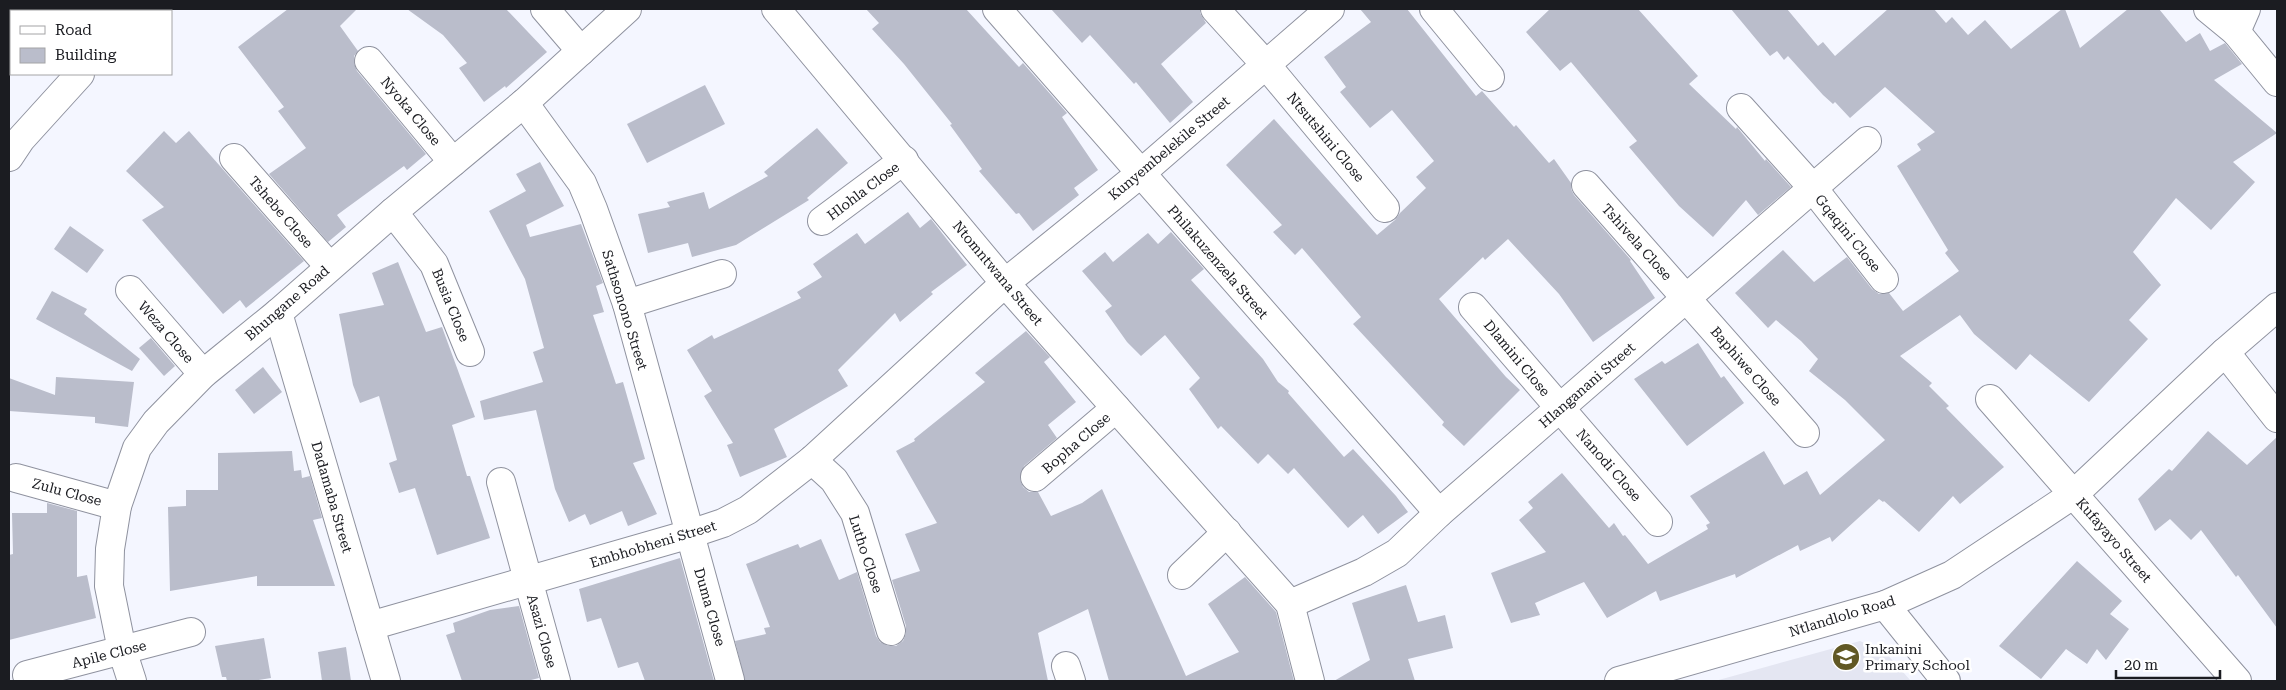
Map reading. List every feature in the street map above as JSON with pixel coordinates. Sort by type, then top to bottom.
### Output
[{"type":"street","points":[[545,9],[581,51]]},
{"type":"street","name":"Bhungane Road","points":[[132,681],[122,650],[109,586],[110,549],[117,506],[137,448],[156,422],[203,374],[278,313],[392,212],[524,103],[627,9]]},
{"type":"street","name":"Ntomntwana Street","points":[[776,9],[1005,283],[1290,604],[1310,681]]},
{"type":"street","name":"Philakuzenzela Street","points":[[997,9],[1439,513]]},
{"type":"street","name":"Ntsutshini Close","points":[[1216,9],[1385,208]]},
{"type":"street","name":"Kunyembelekile Street","points":[[1005,283],[1140,174],[1330,9]]},
{"type":"street","points":[[1434,9],[1490,77]]},
{"type":"street","points":[[2208,9],[2241,20],[2277,82]]},
{"type":"street","name":"Nyoka Close","points":[[369,61],[453,162]]},
{"type":"street","points":[[9,157],[21,139],[79,75]]},
{"type":"street","name":"Sathsonono Street","points":[[524,103],[582,183],[626,304],[690,534]]},
{"type":"street","name":"Gqaqini Close","points":[[1741,108],[1812,188],[1884,278]]},
{"type":"street","name":"Hlanganani Street","points":[[1290,604],[1364,572],[1397,553],[1439,513],[1687,299],[1867,140]]},
{"type":"street","name":"Tshebe Close","points":[[234,158],[329,266]]},
{"type":"street","name":"Hlohla Close","points":[[822,221],[904,160]]},
{"type":"street","name":"Tshivela Close","points":[[1586,185],[1687,299]]},
{"type":"street","name":"Busia Close","points":[[392,212],[434,264],[470,352]]},
{"type":"street","points":[[626,304],[722,274]]},
{"type":"street","name":"Embhobheni Street","points":[[370,626],[690,534],[723,523],[748,510],[812,460],[1005,283]]},
{"type":"street","name":"Weza Close","points":[[130,290],[203,374]]},
{"type":"street","name":"Baphiwe Close","points":[[1687,299],[1805,432]]},
{"type":"street","name":"Dlamini Close","points":[[1473,307],[1560,408]]},
{"type":"street","name":"Ntlandlolo Road","points":[[1618,681],[1885,605],[1952,575],[2074,494],[2277,307]]},
{"type":"street","name":"Dadamaba Street","points":[[278,313],[386,681]]},
{"type":"street","points":[[2226,352],[2277,418]]},
{"type":"street","name":"Kufayayo Street","points":[[1990,399],[2237,681]]},
{"type":"street","name":"Bopha Close","points":[[1035,477],[1116,408]]},
{"type":"street","name":"Nanodi Close","points":[[1560,408],[1658,522]]},
{"type":"street","name":"Lutho Close","points":[[812,460],[834,480],[855,513],[890,631]]},
{"type":"street","name":"Zulu Close","points":[[16,478],[117,506]]},
{"type":"street","name":"Asazi Close","points":[[501,482],[556,681]]},
{"type":"street","points":[[1182,575],[1226,532]]},
{"type":"street","name":"Duma Close","points":[[690,534],[730,680]]},
{"type":"street","points":[[1885,605],[1946,681]]},
{"type":"street","name":"Apile Close","points":[[27,675],[191,632]]},
{"type":"shaded area","name":"Inkanini Primary School","points":[[1860,641],[1885,652],[1911,681],[1715,681]]},
{"type":"building","points":[[288,9],[357,9],[340,26],[358,51],[354,56],[357,71],[426,154],[407,170],[404,166],[337,215],[346,227],[328,242],[269,174],[306,148],[278,111],[284,107],[238,47]]},
{"type":"building","points":[[407,9],[506,9],[547,52],[506,88],[505,86],[484,102],[459,68],[467,63],[443,35]]},
{"type":"building","points":[[866,9],[966,9],[1019,67],[1023,63],[1067,113],[1062,117],[1098,170],[1074,188],[1079,195],[1033,231],[1019,213],[1016,214],[979,171],[982,169],[950,125],[952,124],[904,64],[872,29],[879,23]]},
{"type":"building","points":[[1051,9],[1200,9],[1200,13],[1206,23],[1161,64],[1193,102],[1170,123],[1136,82],[1134,84],[1090,35],[1082,43]]},
{"type":"building","points":[[1360,9],[1407,9],[1476,96],[1482,91],[1514,127],[1516,125],[1549,163],[1554,159],[1571,183],[1574,195],[1631,260],[1655,298],[1593,342],[1559,294],[1508,239],[1485,260],[1483,257],[1439,299],[1506,377],[1520,390],[1464,446],[1442,425],[1444,422],[1353,324],[1361,317],[1302,248],[1295,255],[1273,232],[1282,225],[1226,165],[1274,119],[1377,235],[1395,220],[1426,188],[1416,177],[1434,161],[1392,110],[1370,128],[1340,92],[1346,87],[1324,57],[1371,22]]},
{"type":"building","points":[[1550,9],[1638,9],[1698,76],[1689,84],[1736,129],[1737,127],[1765,161],[1766,159],[1791,187],[1758,215],[1746,200],[1713,237],[1679,206],[1629,147],[1637,141],[1571,62],[1560,71],[1526,32]]},
{"type":"building","points":[[1731,9],[1787,9],[1818,46],[1823,42],[1835,56],[1888,9],[1934,9],[1946,23],[1952,17],[1968,35],[1985,20],[2011,49],[2062,9],[2065,9],[2080,48],[2128,9],[2159,9],[2186,42],[2200,33],[2210,51],[2225,43],[2242,64],[2214,80],[2277,133],[2233,162],[2255,182],[2211,230],[2176,198],[2133,252],[2161,285],[2129,320],[2148,339],[2089,402],[2030,354],[2016,370],[1974,334],[1960,315],[1900,356],[1932,383],[1929,386],[1949,406],[1946,408],[2004,467],[1960,504],[1953,496],[1919,532],[1884,501],[1879,499],[1832,542],[1830,537],[1800,551],[1798,545],[1736,578],[1735,574],[1660,601],[1656,591],[1607,618],[1584,582],[1535,603],[1540,615],[1511,623],[1491,573],[1546,552],[1519,520],[1533,508],[1528,502],[1562,473],[1609,528],[1614,523],[1648,564],[1708,529],[1706,525],[1710,523],[1690,496],[1764,451],[1784,485],[1807,471],[1820,495],[1885,440],[1845,400],[1809,371],[1818,359],[1801,341],[1776,320],[1768,328],[1735,293],[1783,250],[1814,282],[1847,257],[1872,289],[1879,294],[1889,293],[1903,311],[1959,271],[1945,253],[1948,250],[1897,166],[1921,150],[1917,144],[1935,132],[1885,87],[1850,118],[1835,102],[1833,104],[1823,95],[1788,56],[1784,60],[1777,51],[1770,56]]},
{"type":"building","points":[[705,85],[725,124],[647,163],[627,124]]},
{"type":"building","points":[[817,128],[848,163],[807,198],[809,200],[736,245],[692,257],[688,243],[648,253],[638,214],[670,207],[667,202],[704,192],[709,209],[768,176],[764,172]]},
{"type":"building","points":[[164,131],[176,143],[189,131],[304,261],[246,308],[240,300],[223,314],[142,220],[164,207],[126,171]]},
{"type":"building","points":[[540,162],[564,206],[526,225],[530,237],[581,224],[603,283],[596,286],[604,312],[593,315],[616,384],[623,382],[645,459],[633,463],[657,514],[628,526],[622,511],[590,525],[585,514],[569,522],[555,489],[536,410],[484,420],[480,401],[543,382],[533,352],[544,348],[525,279],[489,211],[526,191],[516,174]]},
{"type":"building","points":[[908,212],[920,228],[931,219],[967,265],[931,292],[933,294],[900,322],[895,313],[838,370],[848,386],[774,429],[787,457],[740,477],[727,445],[733,443],[704,396],[712,391],[687,350],[712,335],[714,339],[801,298],[797,292],[822,277],[813,264],[857,233],[865,244]]},
{"type":"building","points":[[70,226],[104,250],[87,273],[54,249]]},
{"type":"building","points":[[1171,232],[1204,269],[1191,280],[1263,359],[1278,382],[1289,391],[1288,393],[1344,457],[1353,449],[1408,512],[1378,534],[1363,515],[1348,528],[1294,468],[1288,474],[1268,454],[1258,464],[1221,426],[1218,429],[1189,389],[1200,378],[1165,335],[1141,356],[1127,342],[1105,311],[1112,306],[1082,271],[1105,252],[1113,262],[1148,233],[1158,244]]},
{"type":"building","points":[[398,262],[426,332],[442,327],[475,417],[452,425],[467,476],[470,476],[490,538],[437,555],[415,488],[399,493],[389,463],[397,460],[379,396],[360,403],[353,385],[339,314],[384,305],[372,273]]},
{"type":"building","points":[[52,291],[87,309],[84,314],[140,359],[132,371],[36,319]]},
{"type":"building","points":[[1026,331],[1050,357],[1044,362],[1076,402],[1048,425],[1057,438],[1024,466],[1020,479],[1023,487],[1029,492],[1038,492],[1051,516],[1082,503],[1102,489],[1186,676],[1239,652],[1208,604],[1245,577],[1276,612],[1294,681],[1109,681],[1088,609],[1038,633],[1048,681],[745,681],[735,641],[766,634],[764,628],[770,627],[746,564],[798,544],[800,548],[821,539],[839,580],[857,572],[876,636],[880,642],[888,646],[896,646],[903,641],[906,634],[906,626],[892,580],[920,571],[905,534],[937,523],[896,451],[915,441],[914,439],[985,382],[975,373]]},
{"type":"building","points":[[151,338],[175,366],[164,376],[139,348]]},
{"type":"building","points":[[1698,343],[1721,378],[1724,376],[1744,403],[1687,446],[1634,379],[1662,361],[1665,364]]},
{"type":"building","points":[[263,367],[282,392],[254,414],[235,390]]},
{"type":"building","points":[[56,377],[134,382],[128,427],[95,423],[95,417],[9,411],[9,378],[55,395]]},
{"type":"building","points":[[2208,431],[2247,465],[2277,437],[2277,628],[2238,575],[2236,577],[2201,530],[2191,540],[2170,519],[2155,531],[2138,499],[2169,469],[2172,471]]},
{"type":"building","points":[[292,451],[294,471],[301,470],[302,478],[310,476],[322,518],[313,520],[335,586],[257,586],[257,576],[170,591],[168,507],[186,506],[186,490],[218,490],[218,453]]},
{"type":"building","points":[[47,503],[77,511],[77,577],[87,575],[96,618],[9,640],[9,555],[13,554],[12,513],[47,513]]},
{"type":"building","points":[[680,558],[714,681],[645,681],[638,662],[618,668],[601,618],[587,622],[579,589]]},
{"type":"building","points":[[2077,561],[2122,601],[2110,614],[2129,629],[2106,660],[2097,649],[2087,664],[2066,649],[2041,679],[1999,646]]},
{"type":"building","points":[[1406,585],[1418,622],[1445,615],[1453,648],[1408,659],[1415,681],[1334,681],[1370,660],[1352,603]]},
{"type":"building","points":[[519,606],[539,678],[527,681],[462,681],[446,635],[455,632],[453,623],[490,610]]},
{"type":"building","points":[[264,638],[271,678],[252,681],[227,681],[226,677],[222,677],[215,646]]},
{"type":"building","points":[[346,647],[351,681],[322,681],[318,652]]},
{"type":"place","name":"Inkanini Primary School","points":[[1846,657]]}]
